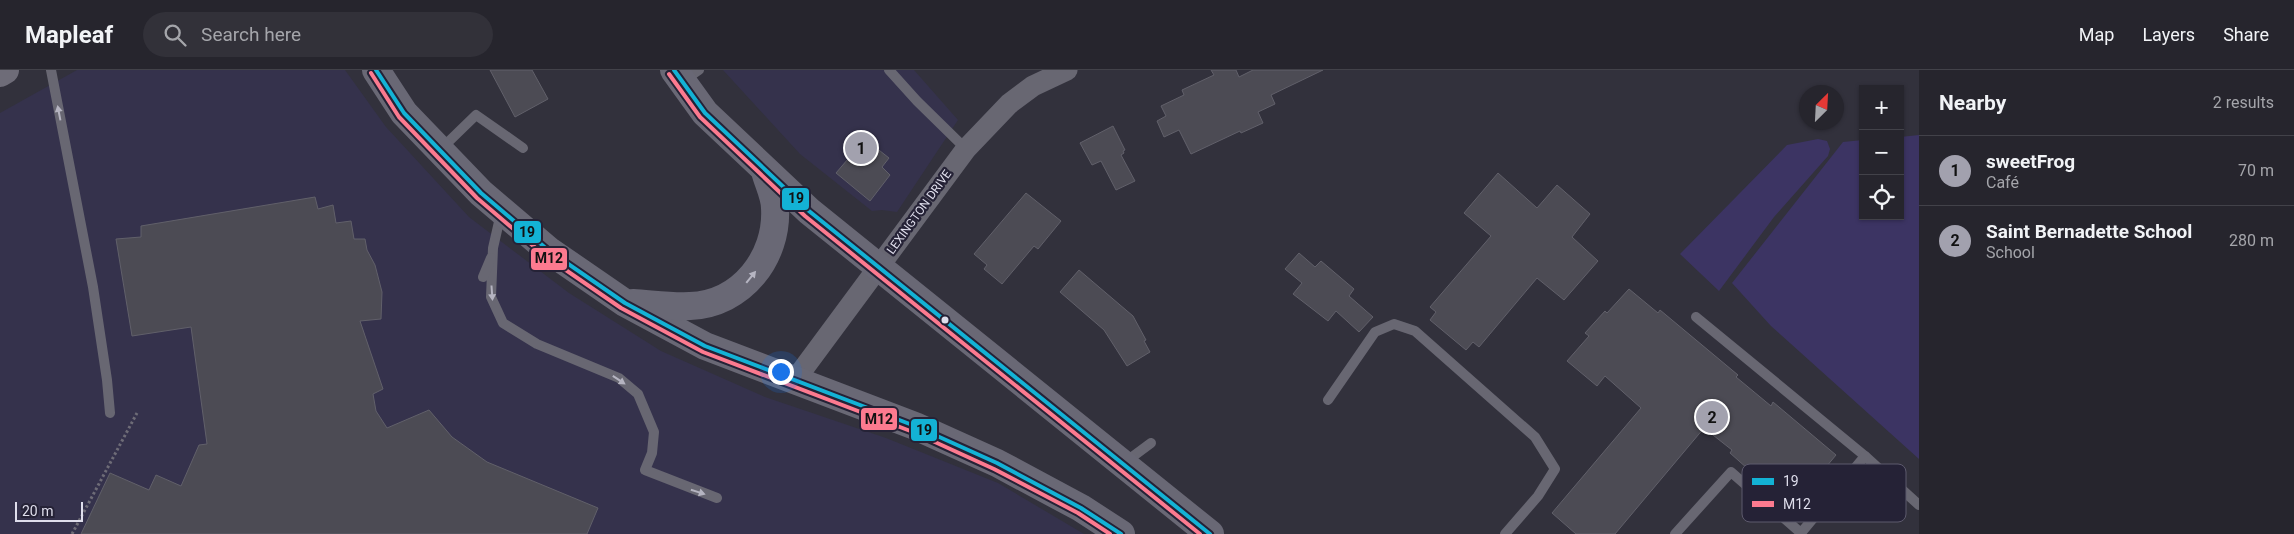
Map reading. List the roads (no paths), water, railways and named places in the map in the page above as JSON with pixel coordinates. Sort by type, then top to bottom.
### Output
[{"type":"highway","points":[[0,73],[5,70]]},
{"type":"main road","points":[[376,70],[404,112],[481,193],[548,250],[626,303],[704,346],[915,426],[997,462],[1081,508],[1121,534]]},
{"type":"main road","points":[[685,74],[705,113],[809,211],[1210,534]]},
{"type":"main road","points":[[626,303],[691,306],[719,300],[745,284],[766,258],[775,229],[775,206],[765,171]]},
{"type":"street","name":"LEXINGTON DRIVE","points":[[795,380],[966,149],[1034,78],[1068,70]]},
{"type":"lane","points":[[51,70],[94,288],[110,413]]},
{"type":"lane","points":[[889,70],[917,101],[966,149]]},
{"type":"lane","points":[[441,150],[476,115],[523,148]]},
{"type":"lane","points":[[502,210],[493,253],[491,297],[503,323],[537,344],[619,378],[638,394],[654,432],[652,453],[645,470],[717,498]]},
{"type":"lane","points":[[482,277],[493,253]]},
{"type":"lane","points":[[1696,317],[1874,464]]},
{"type":"lane","points":[[1328,400],[1375,332],[1394,324],[1415,331],[1536,437],[1555,469],[1538,496],[1505,534]]},
{"type":"lane","points":[[1124,463],[1151,443]]},
{"type":"lane","points":[[1858,464],[1865,456]]},
{"type":"lane","points":[[1675,534],[1730,472],[1742,482]]},
{"type":"lane","points":[[1906,493],[1919,505]]},
{"type":"lane","points":[[1788,522],[1801,533],[1810,522]]},
{"type":"place","name":"sweetFrog","points":[[861,148]]},
{"type":"place","name":"Saint Bernadette School","points":[[1712,417]]}]
